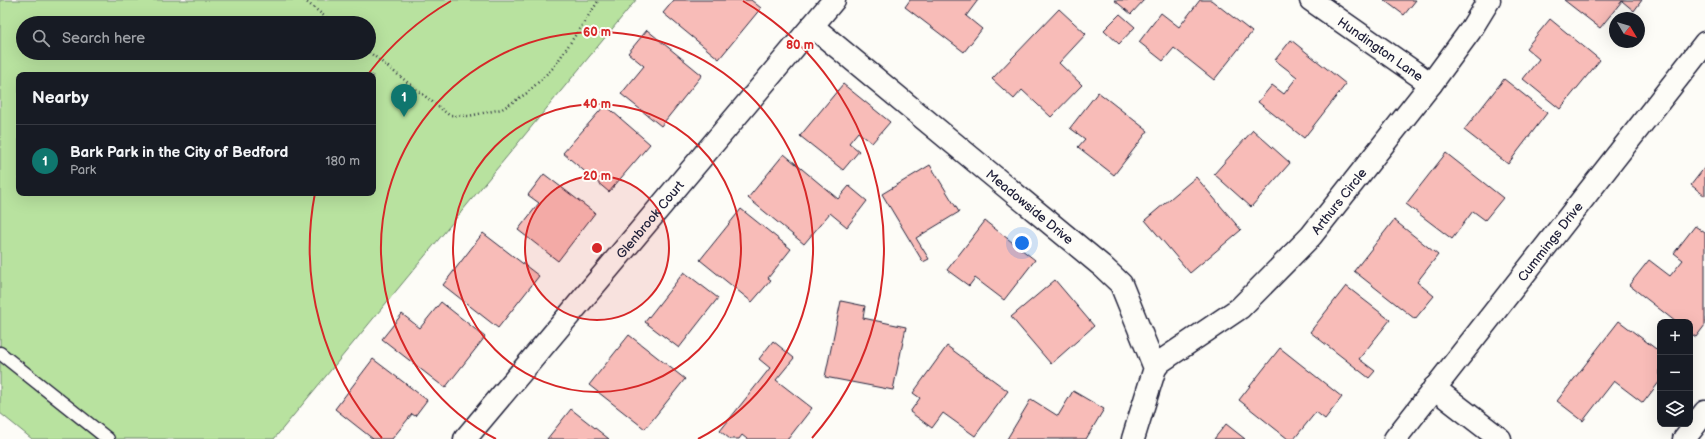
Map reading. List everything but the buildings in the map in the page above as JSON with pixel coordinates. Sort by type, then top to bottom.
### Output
[{"type":"street","name":"Glenbrook Court","points":[[465,439],[834,0]]},
{"type":"street","name":"Hundington Lane","points":[[1312,0],[1431,84]]},
{"type":"street","name":"Arthurs Circle","points":[[1154,368],[1160,362],[1240,308],[1311,236],[1431,84],[1470,32],[1489,0]]},
{"type":"street","name":"Meadowside Drive","points":[[812,26],[1102,266],[1121,284],[1154,368]]},
{"type":"street","name":"Cummings Drive","points":[[1395,439],[1705,43]]},
{"type":"street","points":[[1133,439],[1154,368]]},
{"type":"street","points":[[1434,388],[1500,439]]},
{"type":"street","points":[[1684,439],[1705,412]]},
{"type":"lane","points":[[0,353],[108,439]]},
{"type":"path","points":[[304,0],[324,16]]},
{"type":"path","points":[[376,58],[449,115],[469,116],[502,109],[527,93],[554,67],[600,0]]},
{"type":"green space","points":[[0,0],[636,0],[274,439],[32,439],[0,413]]},
{"type":"place","name":"Bark Park in the City of Bedford","points":[[404,117]]}]
